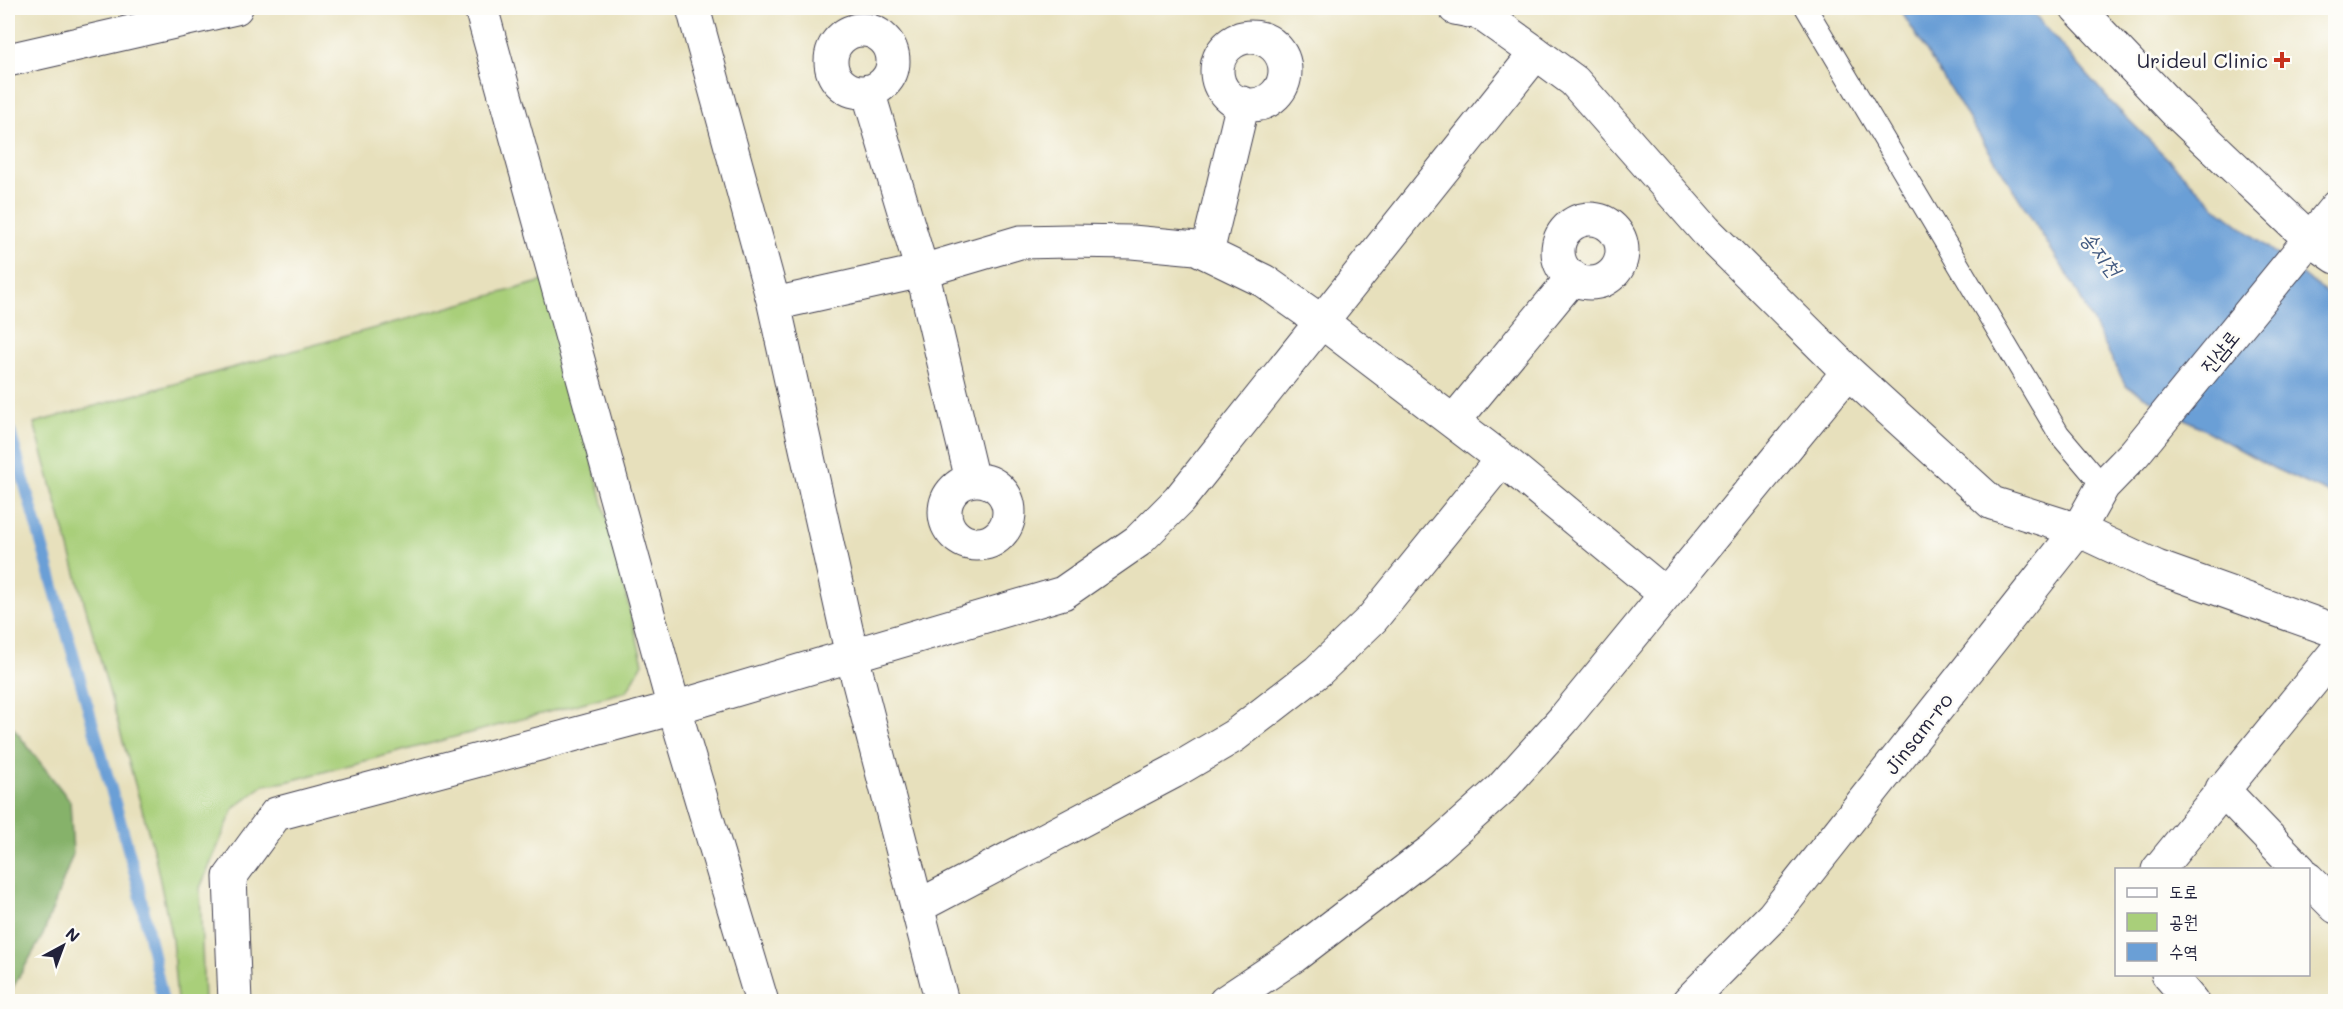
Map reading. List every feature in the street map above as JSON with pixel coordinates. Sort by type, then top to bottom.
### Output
[{"type":"street","points":[[8,60],[236,8]]},
{"type":"street","points":[[481,8],[674,708],[762,1002]]},
{"type":"street","points":[[693,8],[774,304],[852,656],[942,1002]]},
{"type":"street","points":[[1455,8],[1480,13],[1574,81],[1706,231],[1848,372],[1992,503],[2078,530],[2157,567],[2336,631]]},
{"type":"street","points":[[2077,8],[2173,109],[2316,248],[2336,207]]},
{"type":"street","points":[[235,1002],[230,877],[276,814],[674,708],[1063,593],[1138,541],[1179,500],[1536,53]]},
{"type":"street","points":[[868,91],[921,271],[972,480]]},
{"type":"street","points":[[1207,253],[1243,103]]},
{"type":"street","points":[[774,304],[921,271],[1020,242],[1132,242],[1196,248],[1264,281],[1322,322],[1503,459],[1665,594]]},
{"type":"street","name":"진삼로","points":[[2134,454],[2316,248]]},
{"type":"street","points":[[1454,421],[1573,277]]},
{"type":"street","points":[[1225,1002],[1294,956],[1434,849],[1501,789],[1563,720],[1848,372]]},
{"type":"street","name":"Jinsam-ro","points":[[1688,1002],[1773,916],[2078,530],[2103,486],[2134,454]]},
{"type":"street","points":[[917,907],[1173,772],[1234,736],[1318,671],[1372,619],[1503,459]]},
{"type":"street","points":[[2160,868],[2336,652]]},
{"type":"street","points":[[2222,789],[2298,868]]},
{"type":"street","points":[[2310,881],[2336,907]]},
{"type":"street","points":[[2169,976],[2192,1002]]},
{"type":"lane","points":[[1806,8],[2059,434],[2103,486]]},
{"type":"green space","points":[[547,280],[643,663],[627,691],[286,782],[264,785],[234,808],[200,888],[204,1001],[177,1001],[172,939],[154,852],[34,423]]},
{"type":"green space","points":[[8,721],[70,801],[73,854],[43,935],[12,989],[8,992]]},
{"type":"water","name":"송지천","points":[[1899,8],[2029,8],[2111,102],[2216,207],[2335,300],[2335,496],[2273,468],[2126,386],[2073,284]]},
{"type":"waterway","points":[[8,425],[138,884],[163,1002]]},
{"type":"place","name":"Urideul Clinic","points":[[2282,60]]}]
